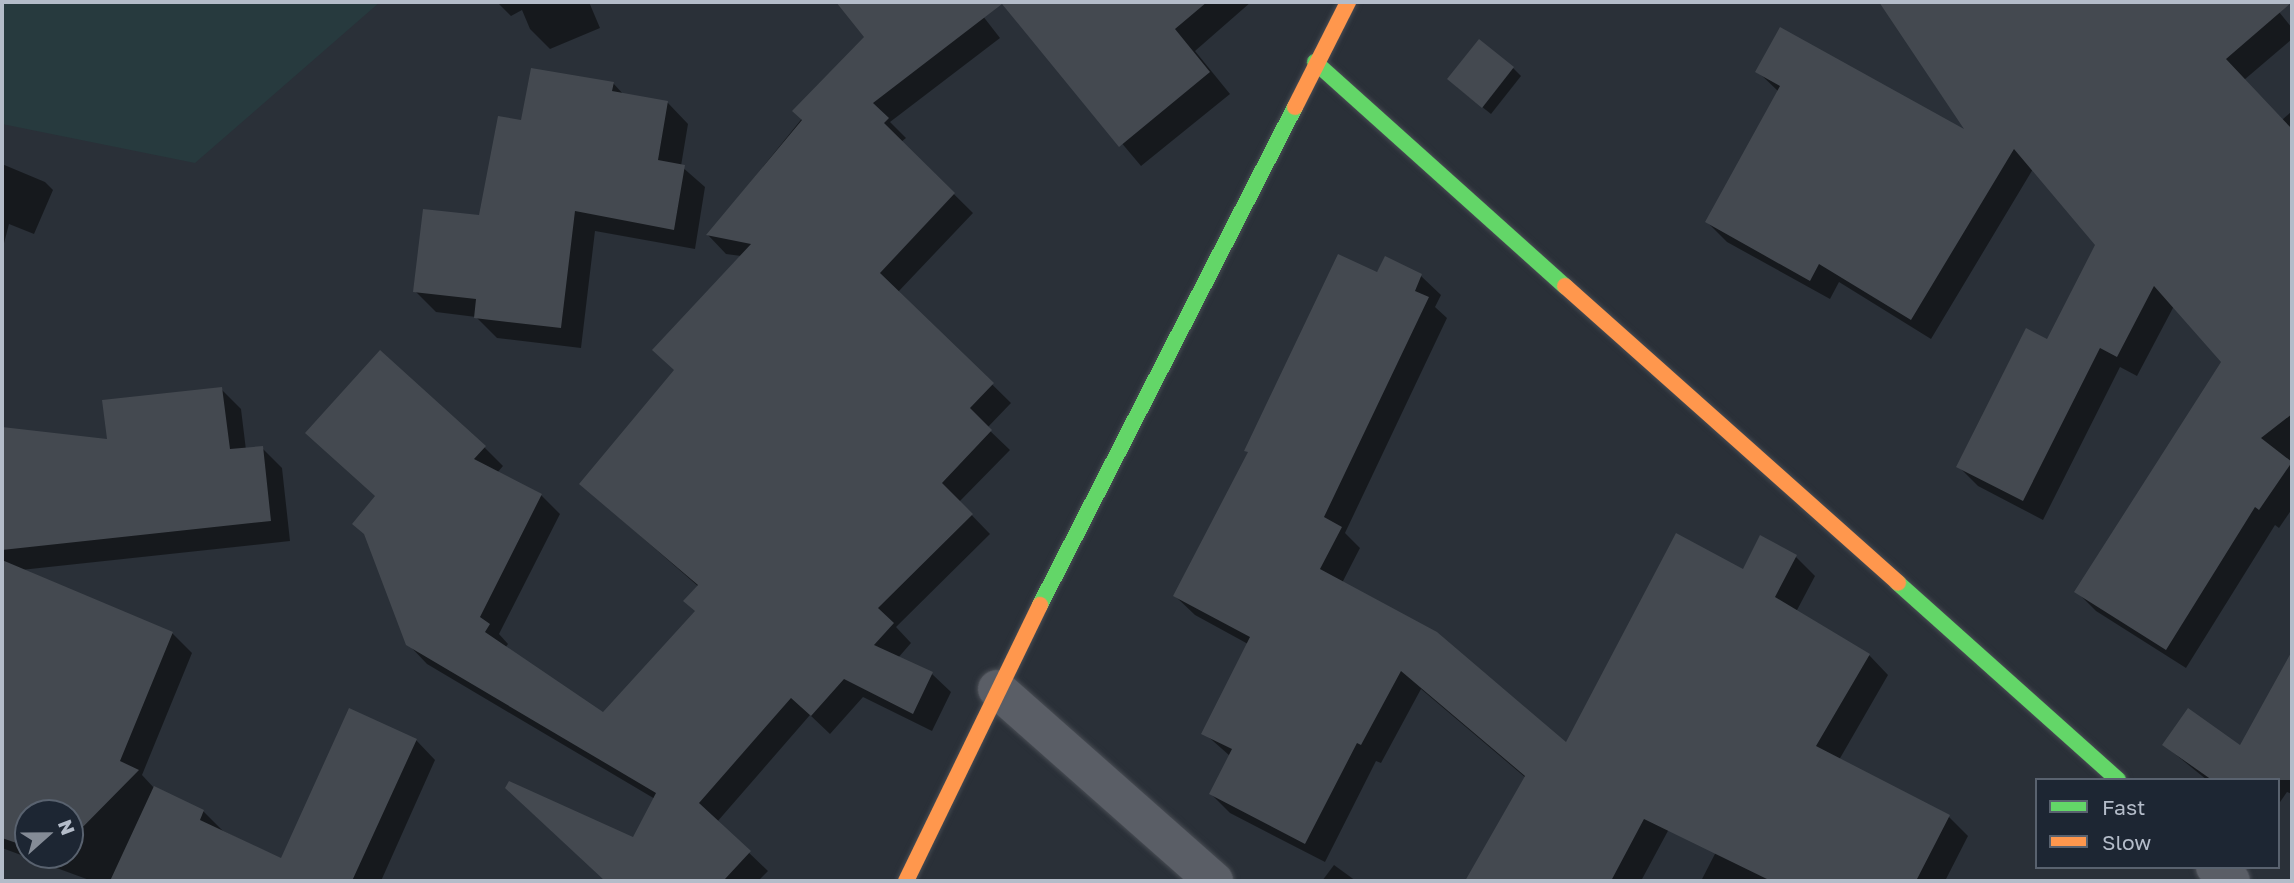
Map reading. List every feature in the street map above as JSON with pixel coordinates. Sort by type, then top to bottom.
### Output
[{"type":"street","points":[[906,881],[997,689],[1348,2]]},
{"type":"street","points":[[1315,62],[2116,778]]},
{"type":"street","points":[[997,689],[1214,881]]},
{"type":"street","points":[[2218,869],[2231,881]]},
{"type":"green space","points":[[2,2],[380,2],[195,163],[2,124]]},
{"type":"building","points":[[836,2],[1207,2],[1175,29],[1210,72],[1119,147],[1002,4],[873,103],[889,118],[884,123],[955,193],[880,273],[994,383],[970,408],[992,430],[942,483],[973,514],[878,608],[894,623],[874,645],[933,672],[913,714],[844,679],[811,716],[791,698],[699,803],[751,851],[725,879],[729,881],[605,881],[505,788],[509,781],[633,837],[656,793],[406,645],[364,534],[352,524],[375,496],[305,433],[380,350],[486,446],[474,459],[542,494],[480,617],[490,624],[485,632],[603,712],[695,611],[683,601],[698,585],[579,484],[674,370],[652,350],[751,244],[706,235],[802,120],[792,111],[864,37]]},
{"type":"building","points":[[1879,2],[2292,2],[2226,59],[2292,129],[2292,414],[2261,438],[2292,462],[2259,510],[2255,507],[2166,650],[2074,592],[2221,362],[2154,286],[2117,357],[2100,348],[2023,501],[1956,467],[2026,328],[2047,339],[2095,245],[2014,149],[1911,320],[1819,264],[1810,281],[1705,222],[1780,86],[1755,72],[1780,27],[1964,129]]},
{"type":"building","points":[[1479,39],[1514,67],[1482,108],[1447,79]]},
{"type":"building","points":[[531,68],[614,82],[612,91],[668,101],[658,160],[685,165],[674,230],[575,211],[561,328],[474,318],[476,299],[413,292],[423,209],[479,215],[498,116],[521,120]]},
{"type":"building","points":[[1338,254],[1377,272],[1385,256],[1422,274],[1415,291],[1429,297],[1324,517],[1342,527],[1320,569],[1437,632],[1566,742],[1676,533],[1743,569],[1760,535],[1797,555],[1775,597],[1870,654],[1816,746],[1950,815],[1916,881],[1771,881],[1644,819],[1611,881],[1465,881],[1525,776],[1401,671],[1361,745],[1357,743],[1305,844],[1209,794],[1232,749],[1201,734],[1250,637],[1173,596],[1248,452],[1244,451]]},
{"type":"building","points":[[222,387],[230,449],[263,446],[271,521],[2,550],[2,427],[107,439],[102,400]]},
{"type":"building","points":[[2,560],[173,632],[120,761],[139,770],[84,826],[84,799],[14,799],[14,842],[2,838]]},
{"type":"building","points":[[2292,651],[2292,780],[2209,778],[2162,745],[2188,708],[2240,745]]},
{"type":"building","points":[[349,708],[417,739],[352,881],[110,881],[154,786],[204,810],[200,820],[281,858]]},
{"type":"traffic: fast","points":[[1315,62],[1565,286]]},
{"type":"traffic: fast","points":[[1040,605],[1295,107]]},
{"type":"traffic: fast","points":[[1898,583],[2116,778]]},
{"type":"traffic: slow","points":[[1295,107],[1348,2]]},
{"type":"traffic: slow","points":[[1565,286],[1898,583]]},
{"type":"traffic: slow","points":[[906,881],[1040,605]]}]
